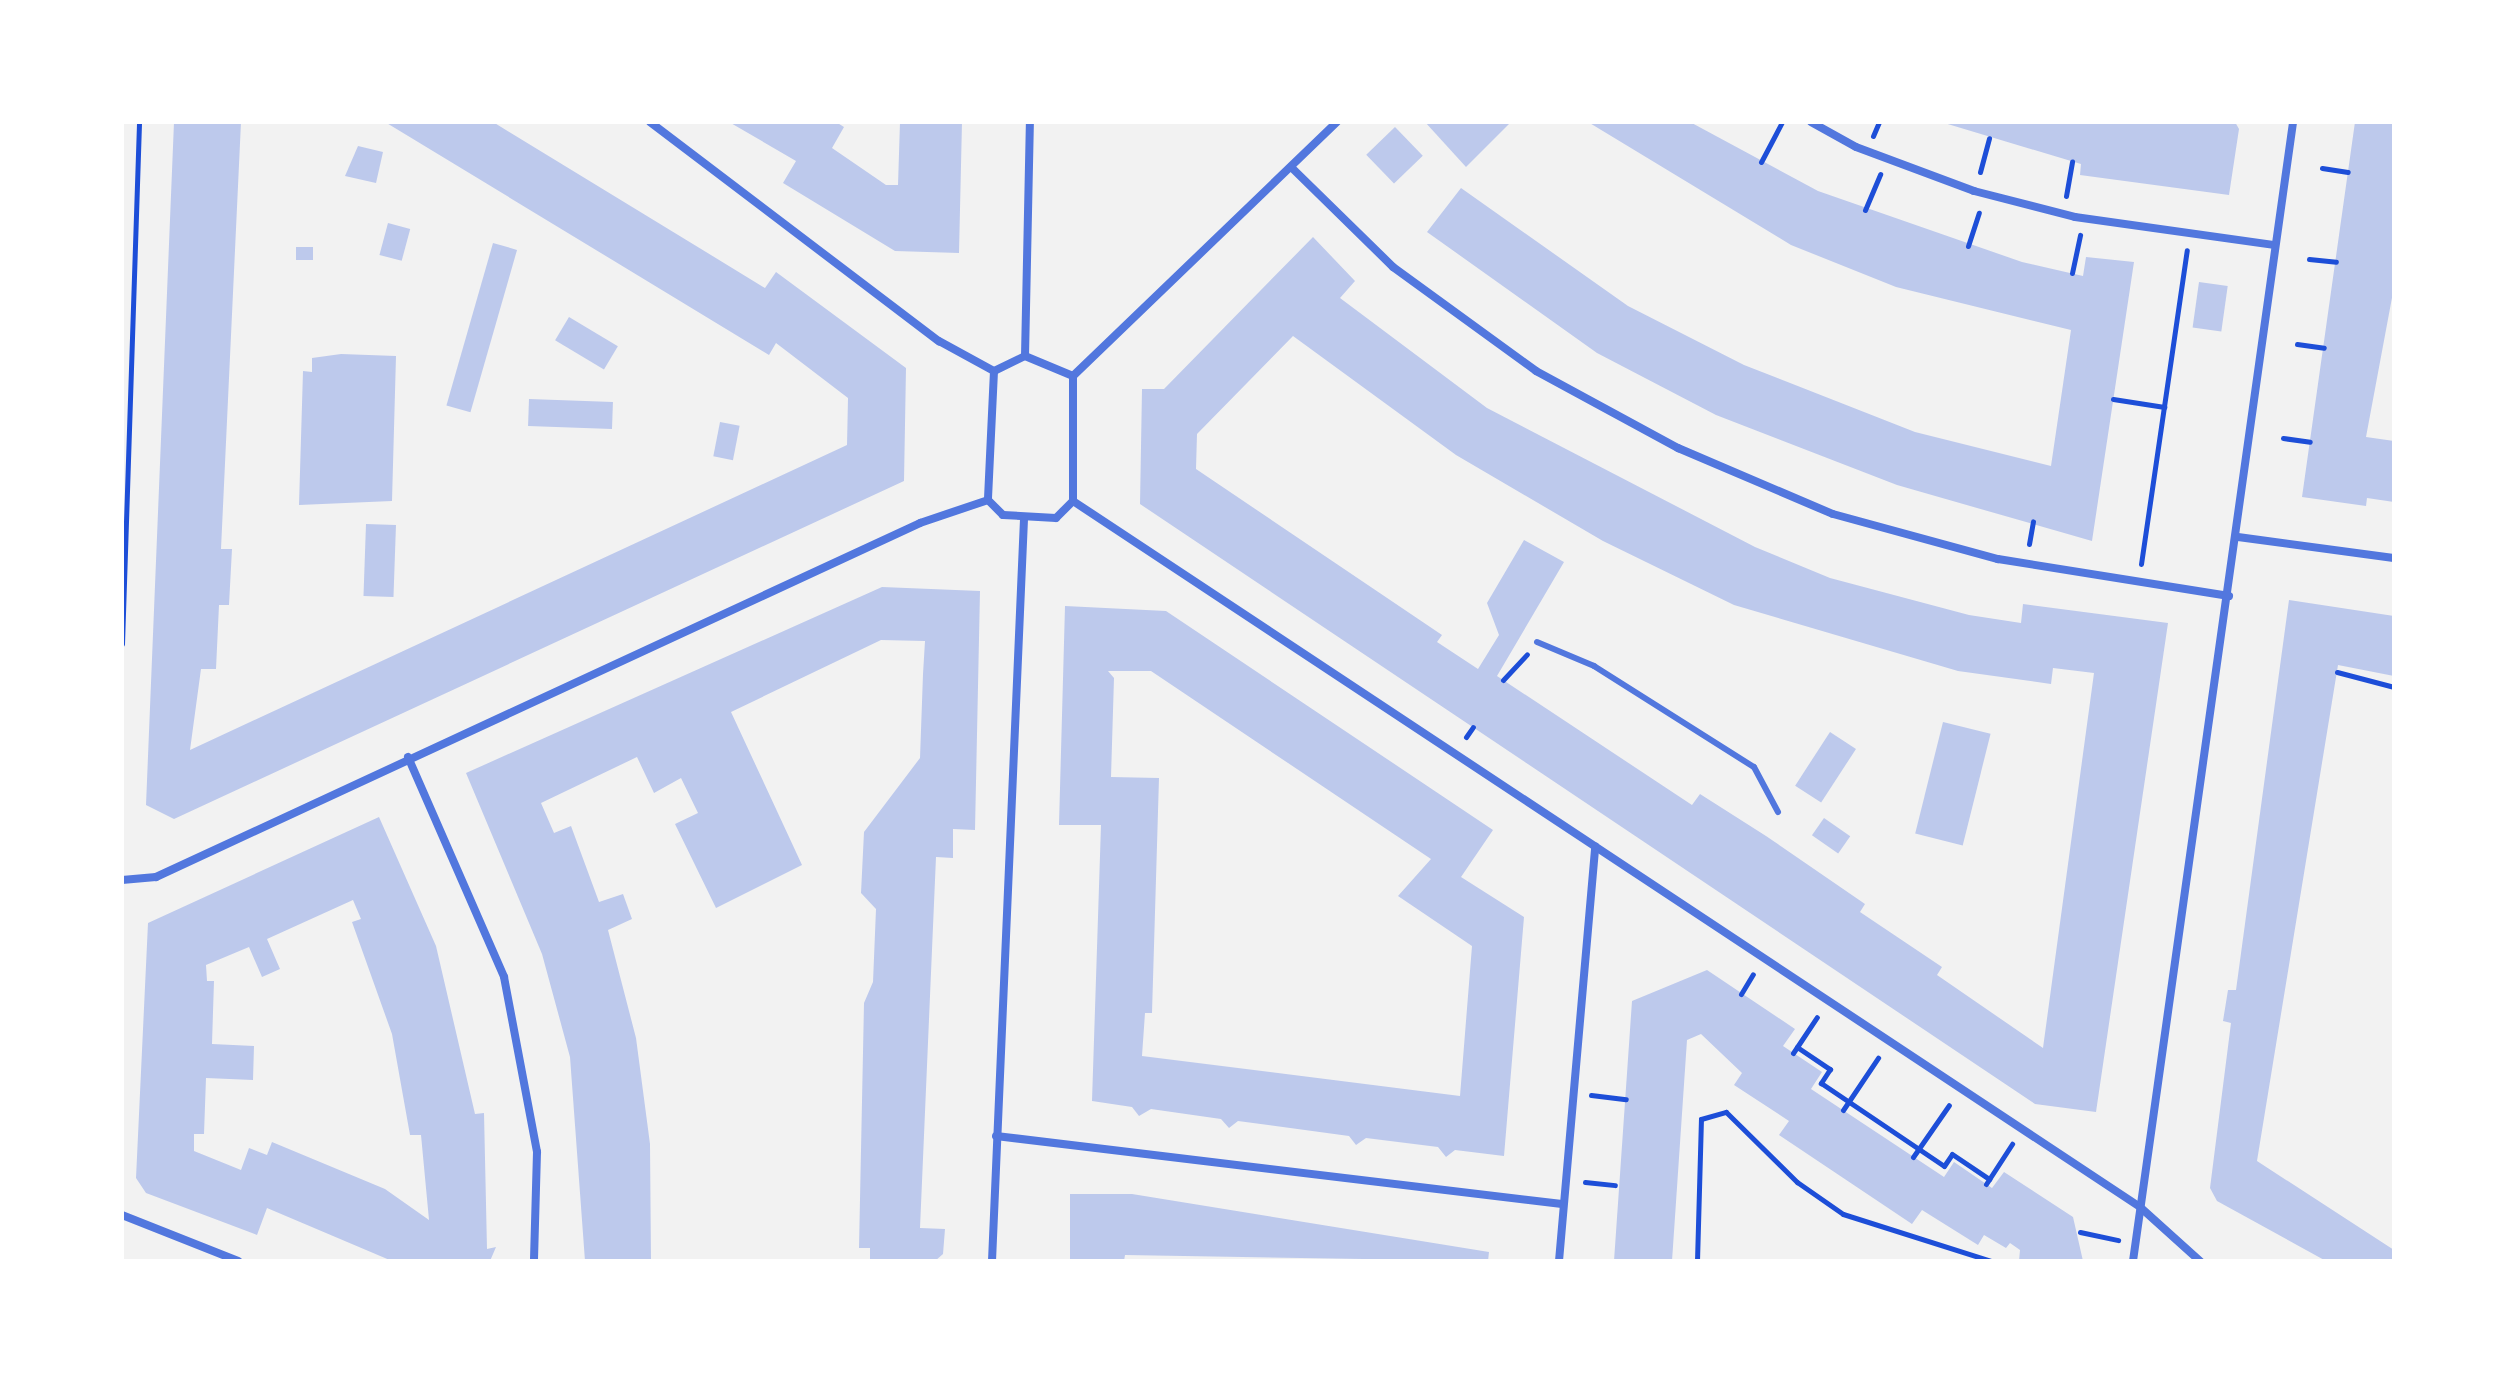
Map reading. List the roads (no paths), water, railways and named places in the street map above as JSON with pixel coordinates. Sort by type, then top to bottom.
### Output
[{"type":"street","points":[[650,122],[939,341],[994,371]]},
{"type":"street","points":[[1025,356],[1030,122]]},
{"type":"street","points":[[994,371],[988,500],[1003,515],[1024,520],[1056,518],[1073,501],[1073,376],[1337,122]]},
{"type":"street","points":[[1811,122],[1887,158],[1974,191],[2084,218],[2275,245]]},
{"type":"street","points":[[2133,1261],[2238,537],[2293,122]]},
{"type":"street","points":[[1291,167],[1417,284],[1536,371],[1678,448],[1833,514],[1998,559],[2229,596]]},
{"type":"street","points":[[994,371],[1025,356],[1073,376]]},
{"type":"street","points":[[122,880],[156,877],[408,757],[920,523],[988,500]]},
{"type":"street","points":[[1073,501],[2140,1207],[2200,1261]]},
{"type":"street","points":[[992,1261],[1024,520]]},
{"type":"street","points":[[2238,537],[2394,558]]},
{"type":"street","points":[[408,757],[504,977],[537,1152],[534,1261]]},
{"type":"street","points":[[1559,1261],[1595,847]]},
{"type":"street","points":[[996,1136],[1562,1204]]},
{"type":"street","points":[[122,1215],[238,1261]]},
{"type":"lane","points":[[1537,642],[1594,666],[1754,767],[1778,812]]}]
